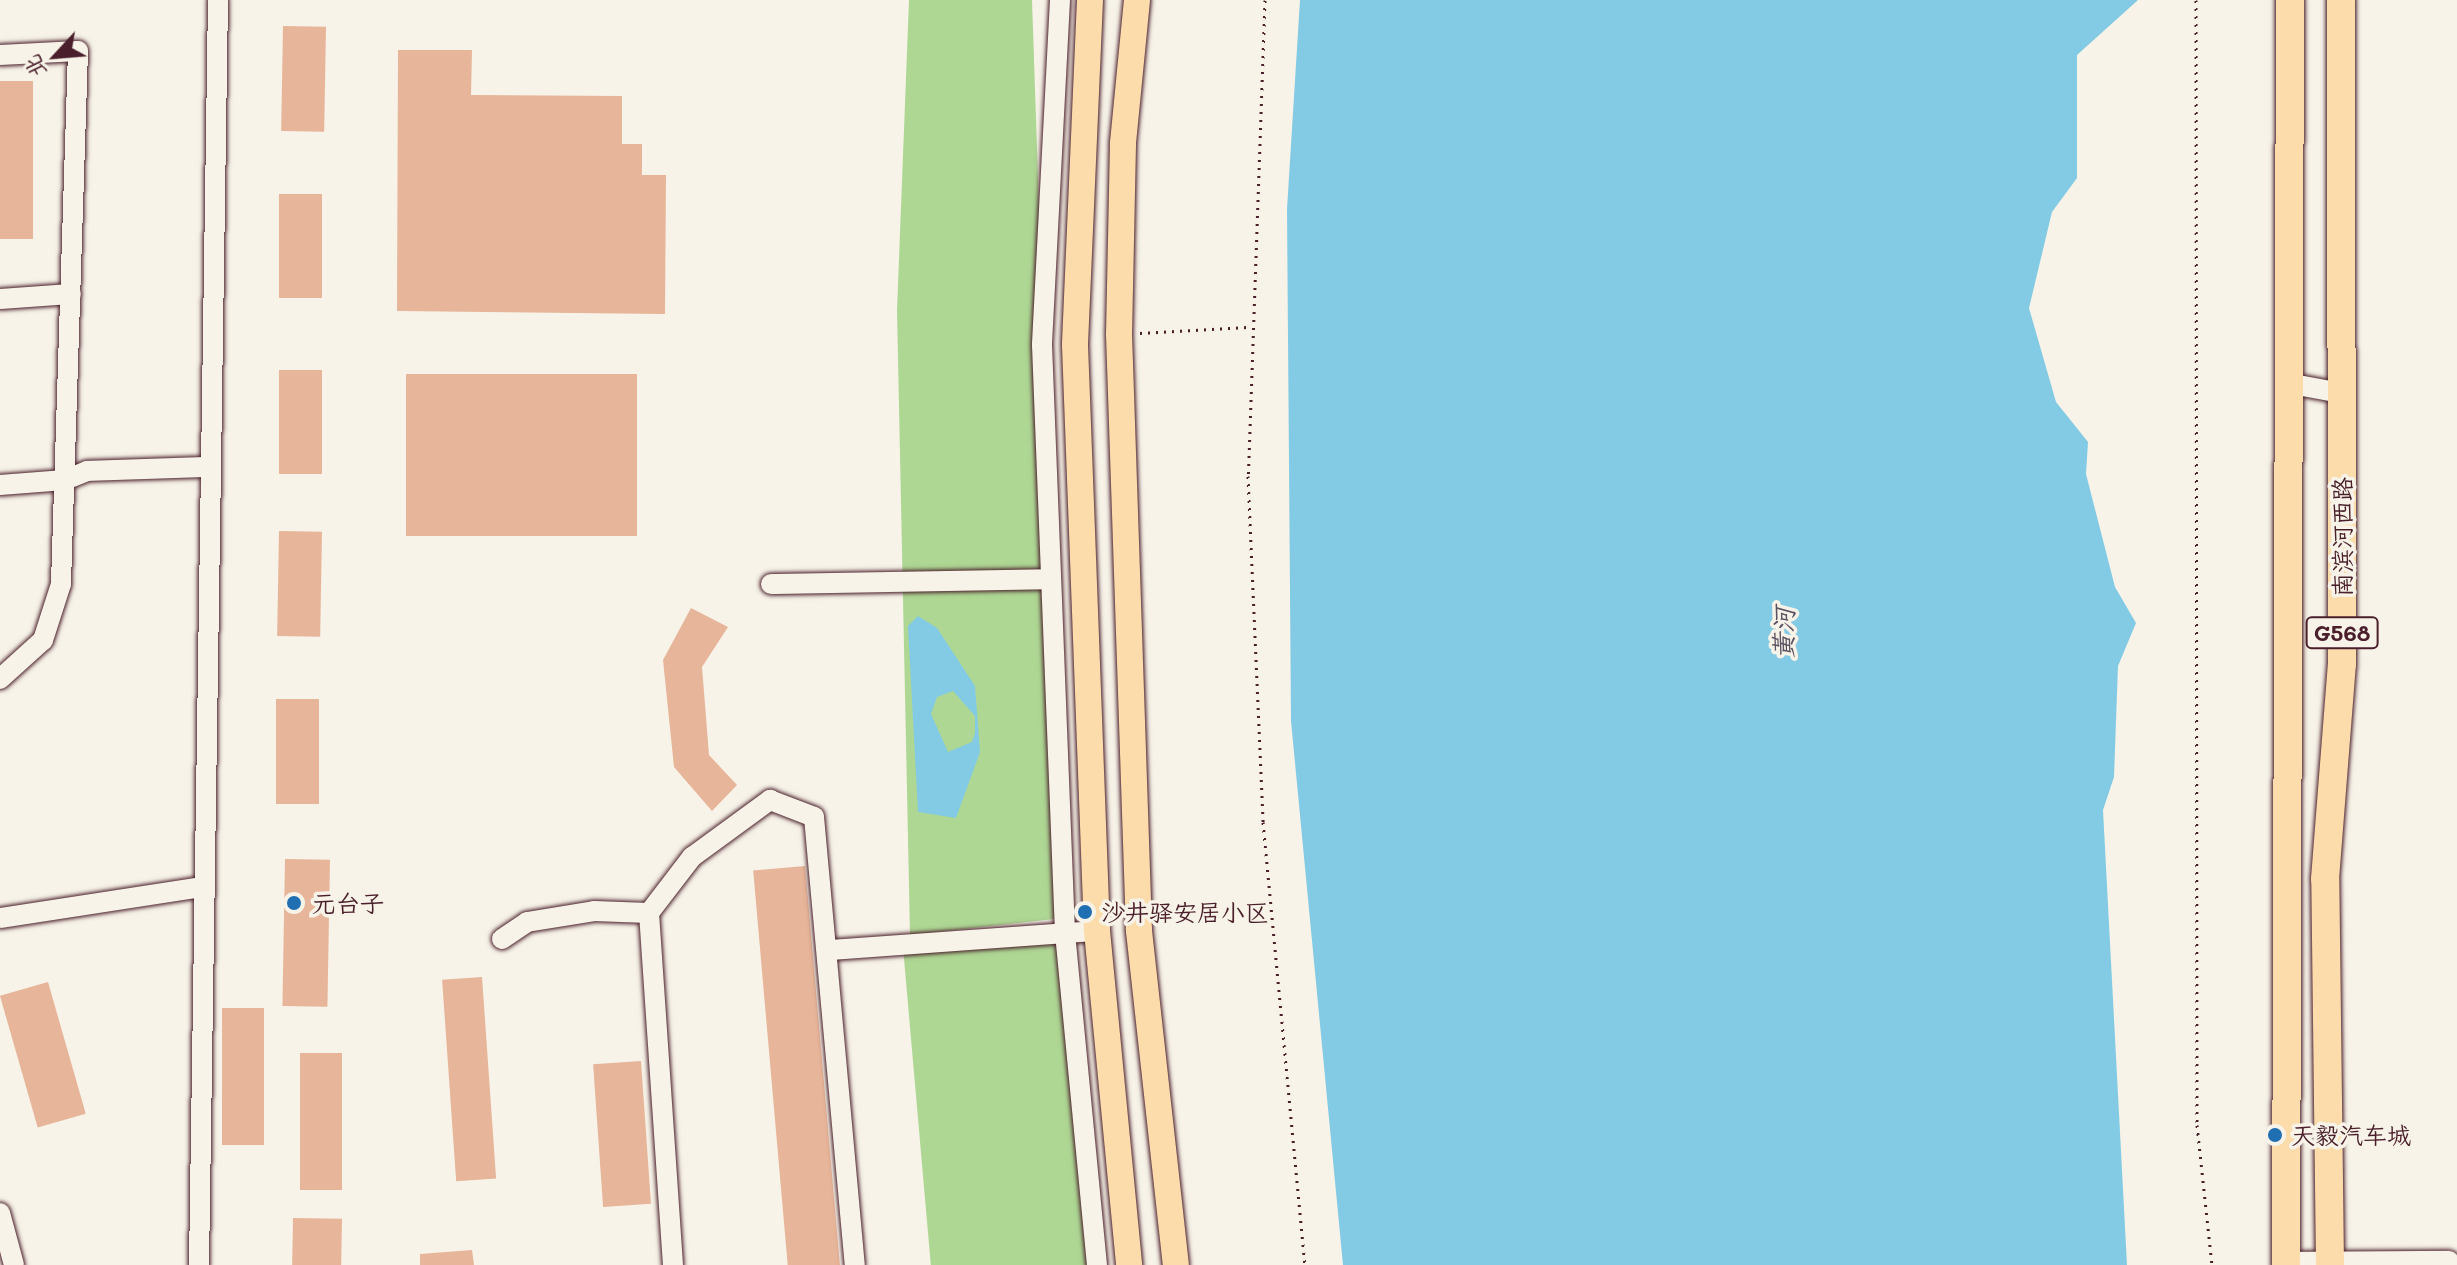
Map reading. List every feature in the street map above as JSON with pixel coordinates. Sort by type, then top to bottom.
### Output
[{"type":"highway","name":"南滨河西路","points":[[2286,1264],[2292,384],[2290,0]]},
{"type":"highway","name":"南滨河西路","points":[[2330,1264],[2325,879],[2342,664],[2341,0]]},
{"type":"main road","points":[[1090,0],[1075,345],[1097,931],[1129,1265]]},
{"type":"main road","points":[[1137,0],[1123,144],[1119,334],[1139,931],[1176,1265]]},
{"type":"street","points":[[199,1265],[218,0]]},
{"type":"street","points":[[1060,0],[1042,345],[1065,936],[1097,1265]]},
{"type":"street","points":[[0,55],[78,51],[61,584],[43,640],[0,679]]},
{"type":"street","points":[[0,299],[71,294]]},
{"type":"street","points":[[2292,384],[2341,393]]},
{"type":"street","points":[[0,485],[65,480],[87,471],[210,467]]},
{"type":"street","points":[[771,584],[1051,579]]},
{"type":"street","points":[[673,1265],[649,913],[692,857],[770,800],[814,817],[830,950],[855,1265]]},
{"type":"street","points":[[0,918],[203,887]]},
{"type":"street","points":[[502,939],[527,922],[594,911],[649,913]]},
{"type":"street","points":[[830,950],[1065,936],[1097,931]]},
{"type":"street","points":[[0,1213],[14,1265]]},
{"type":"street","points":[[2286,1264],[2449,1261]]},
{"type":"path","points":[[1265,0],[1248,327],[1263,822],[1305,1265]]},
{"type":"path","points":[[2196,0],[2197,1125],[2212,1265]]},
{"type":"path","points":[[1119,334],[1248,327]]},
{"type":"green space","points":[[909,0],[1032,0],[1063,918],[910,935],[897,311]]},
{"type":"green space","points":[[1064,940],[1092,1265],[931,1265],[904,954]]},
{"type":"water","name":"黄河","points":[[1300,0],[2138,0],[2077,55],[2077,178],[2052,212],[2029,308],[2056,402],[2088,442],[2086,474],[2115,587],[2136,623],[2118,666],[2114,777],[2103,810],[2127,1265],[1343,1265],[1291,721],[1287,209]]},
{"type":"water","points":[[918,616],[937,628],[975,686],[980,752],[956,818],[918,812],[908,626]],"holes":[[[953,691],[975,716],[972,742],[948,752],[931,714],[937,697]]]},
{"type":"building","points":[[283,26],[326,27],[324,132],[281,131]]},
{"type":"building","points":[[398,50],[472,50],[471,95],[622,96],[622,144],[642,144],[642,175],[666,175],[665,314],[397,311]]},
{"type":"building","points":[[0,81],[33,81],[33,239],[0,239]]},
{"type":"building","points":[[279,194],[322,194],[322,298],[279,298]]},
{"type":"building","points":[[279,370],[322,370],[322,474],[279,474]]},
{"type":"building","points":[[406,374],[637,374],[637,536],[406,536]]},
{"type":"building","points":[[279,531],[322,532],[320,637],[277,636]]},
{"type":"building","points":[[691,608],[728,627],[702,667],[709,755],[737,785],[712,811],[674,767],[663,660]]},
{"type":"building","points":[[276,699],[319,699],[319,804],[276,804]]},
{"type":"building","points":[[285,859],[330,860],[327,1007],[282,1006]]},
{"type":"building","points":[[805,866],[840,1265],[788,1265],[753,871]]},
{"type":"building","points":[[482,977],[496,1179],[456,1181],[442,980]]},
{"type":"building","points":[[48,982],[86,1114],[38,1127],[0,996]]},
{"type":"building","points":[[222,1008],[264,1008],[264,1145],[222,1145]]},
{"type":"building","points":[[300,1053],[342,1053],[342,1190],[300,1190]]},
{"type":"building","points":[[641,1061],[651,1204],[603,1207],[593,1064]]},
{"type":"building","points":[[293,1218],[342,1219],[341,1265],[292,1265]]},
{"type":"building","points":[[472,1250],[474,1265],[420,1265],[420,1254]]},
{"type":"place","name":"元台子","points":[[294,903]]},
{"type":"place","name":"沙井驿安居小区","points":[[1085,912]]},
{"type":"place","name":"天毅汽车城","points":[[2275,1135]]}]
